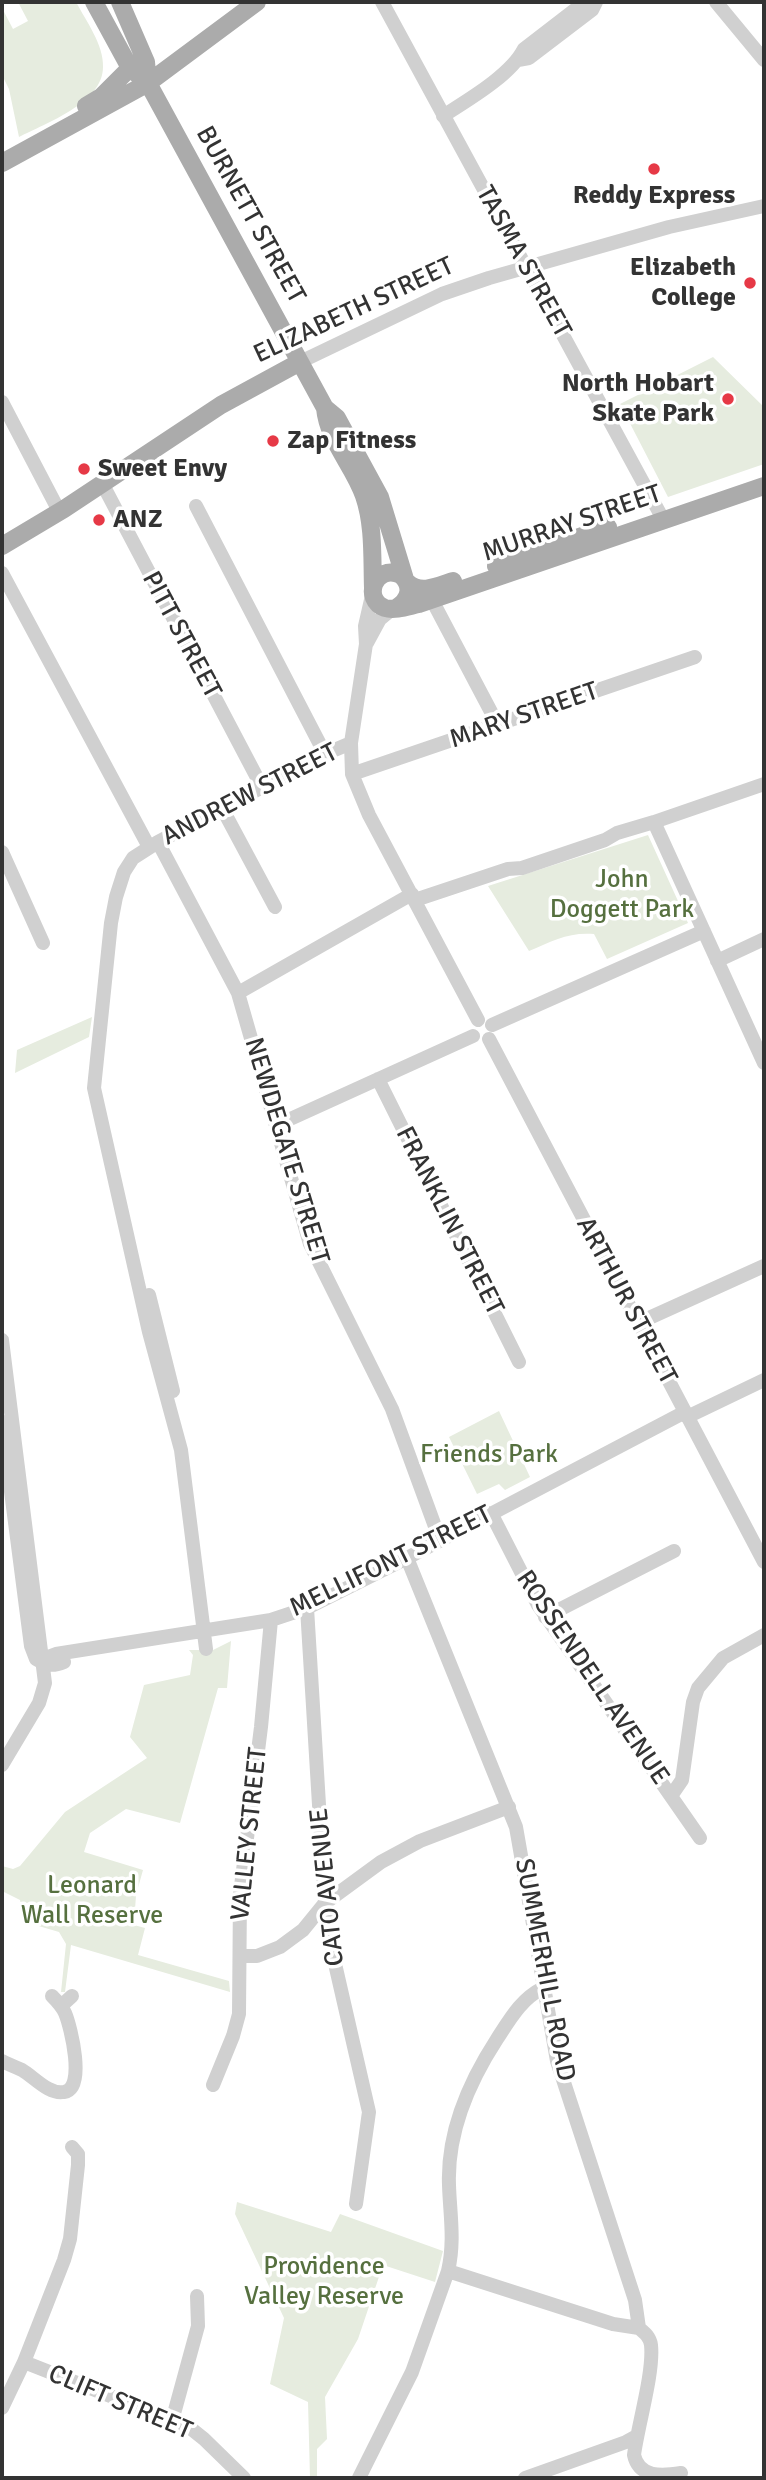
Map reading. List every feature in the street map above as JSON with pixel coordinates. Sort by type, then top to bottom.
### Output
[{"type":"main road","name":"BURNETT STREET","points":[[94,2],[130,68],[148,83],[325,408],[337,418],[380,497],[406,581]]},
{"type":"main road","name":"BURNETT STREET","points":[[120,2],[146,62],[148,83]]},
{"type":"main road","points":[[2,163],[148,83],[257,2]]},
{"type":"main road","points":[[50,138],[64,120],[101,97],[130,68]]},
{"type":"main road","name":"ELIZABETH STREET","points":[[2,546],[221,405],[300,362]]},
{"type":"main road","name":"BURNETT STREET","points":[[325,408],[327,425],[357,481],[367,508],[373,589]]},
{"type":"main road","name":"MURRAY STREET","points":[[394,608],[432,600],[764,475]]},
{"type":"main road","name":"MURRAY STREET","points":[[406,581],[414,588],[431,588],[764,486]]},
{"type":"main road","points":[[386,573],[398,574],[406,581],[409,590],[408,597],[394,608],[380,605],[375,599],[373,589],[377,579],[386,573]]},
{"type":"street","name":"TASMA STREET","points":[[382,2],[661,516]]},
{"type":"street","points":[[443,116],[468,100],[518,60],[524,49],[585,2]]},
{"type":"street","points":[[518,60],[529,58],[592,10],[596,2]]},
{"type":"street","points":[[716,2],[764,60]]},
{"type":"street","name":"ELIZABETH STREET","points":[[300,362],[442,294],[525,266],[669,227],[764,206]]},
{"type":"street","points":[[2,402],[59,511]]},
{"type":"street","name":"PITT STREET","points":[[102,484],[262,787]]},
{"type":"street","points":[[196,506],[325,754]]},
{"type":"street","name":"NEWDEGATE STREET","points":[[2,573],[238,993],[310,1244],[391,1409],[440,1540]]},
{"type":"street","name":"ARTHUR STREET","points":[[373,589],[365,626],[366,644],[351,743],[352,774],[369,815],[486,1028],[686,1415],[758,1535],[764,1562]]},
{"type":"street","points":[[432,600],[498,725]]},
{"type":"street","name":"ARTHUR STREET","points":[[366,644],[377,622],[394,608]]},
{"type":"street","name":"MARY STREET","points":[[352,774],[695,657]]},
{"type":"street","name":"ANDREW STREET","points":[[206,1649],[177,1434],[149,1332],[94,1088],[111,923],[124,872],[133,858],[222,808],[351,743]]},
{"type":"street","points":[[238,993],[414,897],[508,869],[522,868],[764,784]]},
{"type":"street","points":[[222,808],[275,907]]},
{"type":"street","points":[[654,822],[764,1063]]},
{"type":"street","points":[[2,852],[43,943]]},
{"type":"street","points":[[277,1125],[473,1036],[472,1027],[486,1028],[704,931]]},
{"type":"street","points":[[717,961],[764,939]]},
{"type":"street","name":"FRANKLIN STREET","points":[[378,1079],[519,1362]]},
{"type":"street","points":[[638,1323],[764,1266]]},
{"type":"street","points":[[2,1340],[45,1677],[44,1692]]},
{"type":"street","name":"MELLIFONT STREET","points":[[43,1663],[55,1654],[271,1620],[307,1608],[686,1415],[764,1381]]},
{"type":"street","points":[[2,1422],[28,1635],[36,1659],[49,1666],[64,1662]]},
{"type":"street","name":"ROSSENDELL AVENUE","points":[[491,1513],[545,1617],[700,1838]]},
{"type":"street","points":[[545,1617],[674,1551]]},
{"type":"street","name":"SUMMERHILL ROAD","points":[[407,1558],[509,1807],[518,1836],[557,2061],[635,2300],[639,2328],[648,2336],[651,2344],[636,2436],[636,2465],[645,2472],[658,2475],[681,2473]]},
{"type":"street","name":"CATO AVENUE","points":[[307,1608],[325,1903],[333,1955],[369,2112],[356,2204]]},
{"type":"street","name":"VALLEY STREET","points":[[213,2085],[239,2014],[240,1894],[271,1620]]},
{"type":"street","points":[[671,1796],[682,1780],[693,1702],[698,1688],[723,1658],[764,1635]]},
{"type":"street","name":"MELLIFONT STREET","points":[[2,1765],[64,1662],[78,1652]]},
{"type":"street","points":[[241,1956],[257,1956],[280,1947],[303,1930],[325,1903],[381,1862],[449,1829],[509,1807]]},
{"type":"street","points":[[359,2478],[412,2372],[448,2271],[453,2240],[449,2187],[451,2153],[467,2093],[482,2061],[516,2009],[527,1997],[543,1988]]},
{"type":"street","points":[[2,2062],[21,2070],[52,2091],[69,2091],[75,2084],[76,2064],[62,1999]]},
{"type":"street","points":[[2,2408],[24,2362],[70,2239],[78,2165],[78,2154],[72,2147]]},
{"type":"street","points":[[448,2271],[613,2324],[639,2328]]},
{"type":"street","points":[[172,2421],[198,2326],[197,2296]]},
{"type":"street","name":"CLIFT STREET","points":[[24,2362],[189,2427],[243,2478]]},
{"type":"street","points":[[525,2478],[636,2436]]},
{"type":"green space","points":[[18,2],[76,2],[98,42],[103,59],[100,80],[84,101],[19,137],[9,89],[2,75],[2,8],[13,29],[28,21]]},
{"type":"green space","points":[[713,357],[764,407],[764,464],[668,497],[620,404]]},
{"type":"green space","name":"John Doggett Park","points":[[648,835],[688,923],[607,959],[594,934],[568,936],[529,951],[488,886]]},
{"type":"green space","points":[[92,1017],[89,1037],[15,1073],[17,1050]]},
{"type":"green space","name":"Friends Park","points":[[499,1411],[530,1477],[505,1490],[499,1484],[477,1494],[449,1437]]},
{"type":"green space","name":"Leonard Wall Reserve","points":[[231,1641],[227,1688],[218,1688],[180,1823],[126,1809],[90,1833],[84,1852],[143,1870],[136,1895],[134,1925],[145,1928],[138,1955],[229,1981],[230,1992],[71,1945],[65,1992],[61,1992],[66,1944],[59,1932],[25,1922],[20,1900],[2,1891],[2,1866],[13,1869],[20,1866],[65,1812],[147,1758],[130,1737],[144,1685],[190,1675],[193,1655],[189,1650],[213,1650]]},
{"type":"green space","name":"Providence Valley Reserve","points":[[237,2202],[331,2232],[340,2214],[443,2251],[435,2282],[383,2265],[358,2339],[325,2397],[327,2439],[317,2449],[317,2478],[310,2478],[308,2402],[270,2384],[284,2318],[235,2214]]},
{"type":"place","name":"Reddy Express","points":[[654,169]]},
{"type":"place","name":"Elizabeth College","points":[[750,283]]},
{"type":"place","name":"North Hobart Skate Park","points":[[728,399]]},
{"type":"place","name":"Zap Fitness","points":[[273,441]]},
{"type":"place","name":"Sweet Envy","points":[[84,469]]},
{"type":"place","name":"ANZ","points":[[99,520]]}]
